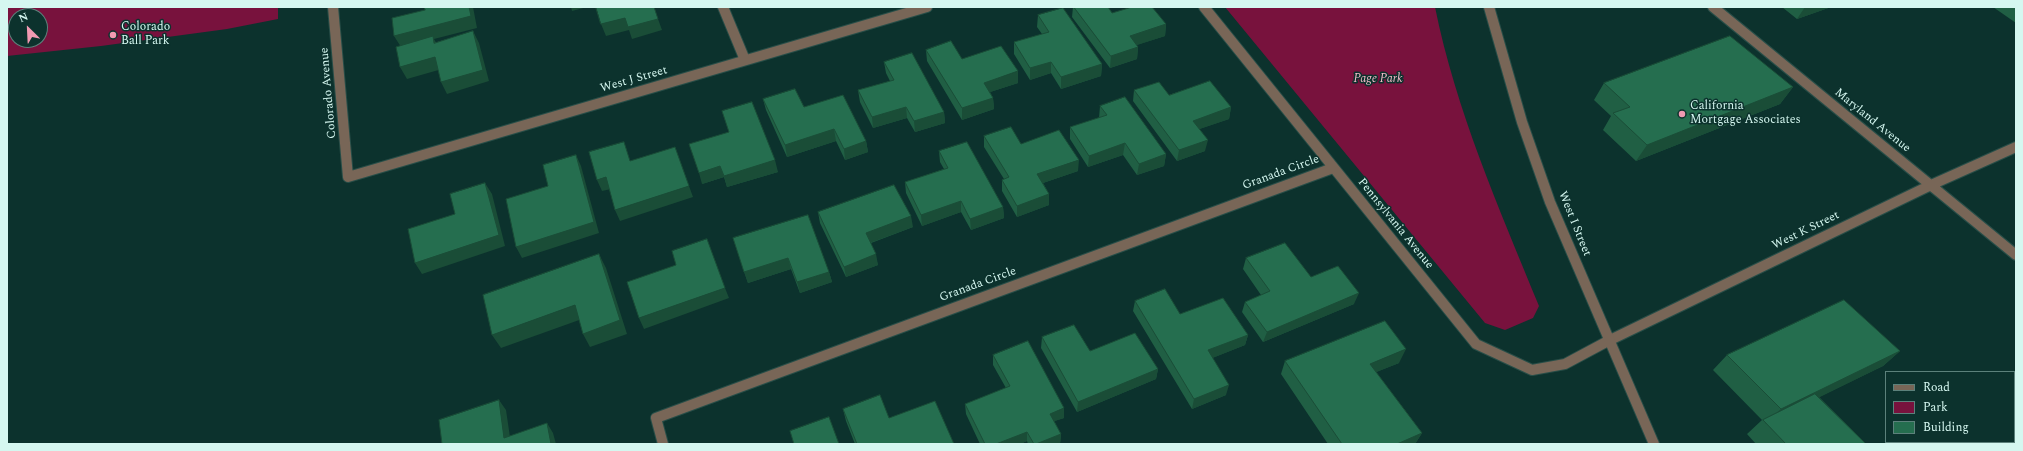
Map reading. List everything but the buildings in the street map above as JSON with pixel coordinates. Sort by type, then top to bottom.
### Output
[{"type":"street","name":"Colorado Avenue","points":[[333,7],[348,177]]},
{"type":"street","points":[[723,7],[745,60]]},
{"type":"street","name":"West J Street","points":[[348,177],[927,7]]},
{"type":"street","name":"Pennsylvania Avenue","points":[[1204,7],[1476,344],[1532,370],[1565,364],[1608,341]]},
{"type":"street","name":"West I Street","points":[[1489,7],[1522,122],[1539,173],[1608,341],[1654,444]]},
{"type":"street","name":"Maryland Avenue","points":[[1713,7],[2016,255]]},
{"type":"street","name":"West K Street","points":[[1608,341],[1931,185],[2016,147]]},
{"type":"street","name":"Granada Circle","points":[[663,444],[656,418],[1333,168]]},
{"type":"green space","name":"Colorado Ball Park","points":[[7,7],[278,7],[278,19],[227,29],[101,46],[7,56]]},
{"type":"green space","name":"Page Park","points":[[1225,7],[1435,7],[1454,84],[1480,159],[1539,306],[1533,318],[1505,330],[1485,323]]},
{"type":"place","name":"Colorado Ball Park","points":[[113,35]]},
{"type":"place","name":"California Mortgage Associates","points":[[1682,114]]}]
